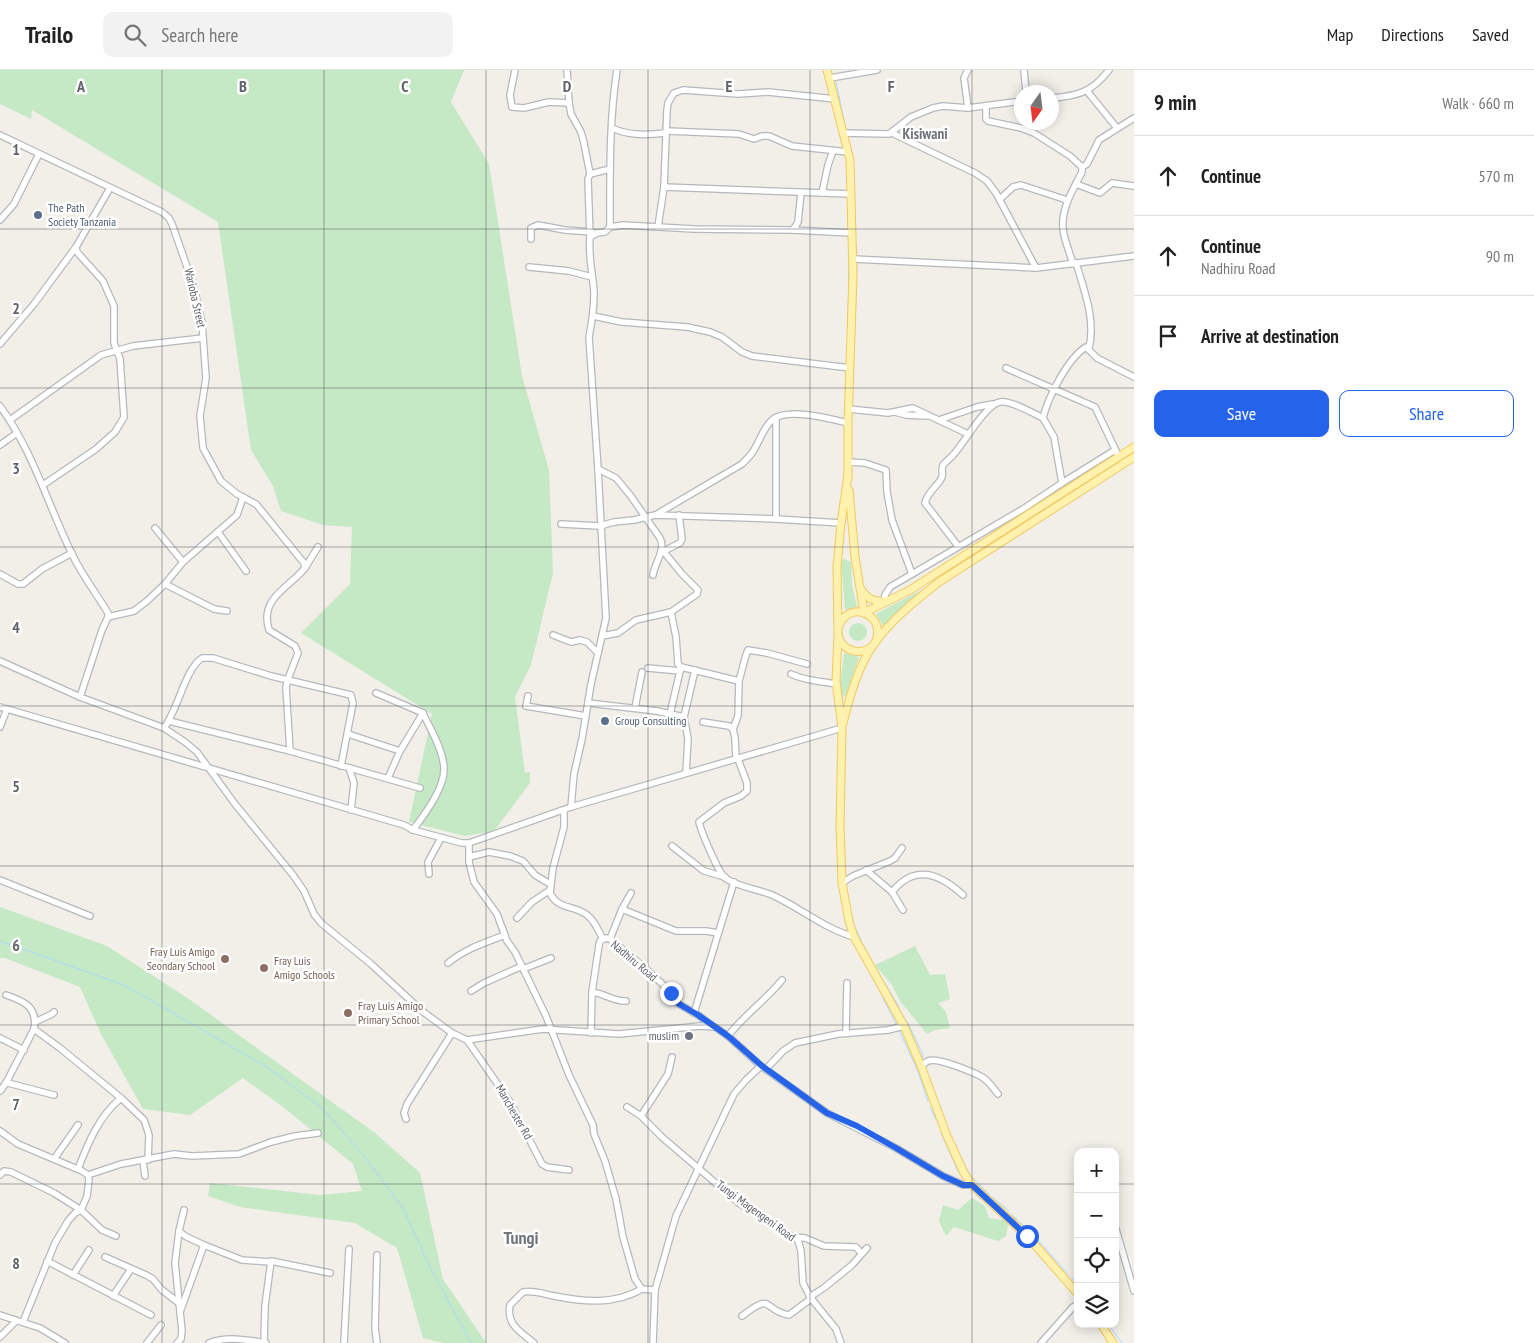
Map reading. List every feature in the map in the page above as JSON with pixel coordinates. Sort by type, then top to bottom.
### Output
[{"type":"main road","points":[[827,70],[848,152],[851,194],[853,259],[848,409],[848,475],[850,516],[858,585],[864,613]]},
{"type":"main road","points":[[864,613],[896,598],[1134,447]]},
{"type":"main road","points":[[842,728],[860,670],[874,643],[878,630],[872,618],[864,613],[855,612],[844,618],[838,632],[844,647],[850,650],[864,651],[874,643],[916,600],[939,582],[1134,457]]},
{"type":"main road","points":[[848,475],[836,567],[838,632],[836,684],[842,728],[840,827],[842,882],[849,921],[854,937],[904,1026],[947,1136],[964,1173],[972,1185],[1027,1236],[1074,1289]]},
{"type":"main road","points":[[858,585],[868,598],[873,601],[884,602],[896,598]]},
{"type":"main road","points":[[1104,1328],[1113,1343]]},
{"type":"street","points":[[515,70],[510,95],[512,107],[524,108],[549,102],[568,103]]},
{"type":"street","points":[[567,70],[568,103],[584,142],[590,174],[588,179],[588,196],[592,234],[590,264],[593,316],[589,337],[606,608],[574,774],[571,807]]},
{"type":"street","points":[[610,227],[610,169],[617,70]]},
{"type":"street","points":[[830,78],[877,70]]},
{"type":"street","points":[[968,70],[964,78],[968,108]]},
{"type":"street","points":[[1024,70],[1025,85]]},
{"type":"street","points":[[1059,97],[1087,91],[1109,70]]},
{"type":"street","points":[[658,226],[664,187],[668,103],[674,93],[690,90],[738,94],[768,92],[835,99]]},
{"type":"street","points":[[1087,91],[1117,128]]},
{"type":"street","points":[[843,133],[892,133],[911,117],[943,106],[968,108],[1014,102]]},
{"type":"street","points":[[986,106],[986,119],[988,121],[1034,133],[1070,156],[1082,167]]},
{"type":"street","points":[[1082,167],[1087,164],[1099,140],[1134,118]]},
{"type":"street","points":[[612,128],[630,134],[666,132],[739,134],[754,139],[769,136],[792,146],[848,152]]},
{"type":"street","points":[[892,133],[983,178],[1000,199],[1036,268]]},
{"type":"street","name":"Warioba Street","points":[[0,135],[162,212],[168,218],[175,230],[193,284],[202,322],[206,378],[200,416],[203,448],[221,481],[256,504],[302,559],[305,568]]},
{"type":"street","points":[[822,193],[828,164],[834,151]]},
{"type":"street","points":[[1,218],[14,204],[39,154]]},
{"type":"street","points":[[1082,167],[1082,172],[1067,200],[1063,230],[1088,309],[1089,348]]},
{"type":"street","points":[[590,174],[610,169]]},
{"type":"street","points":[[1076,184],[1100,193],[1112,183],[1134,186]]},
{"type":"street","points":[[1000,199],[1013,187],[1021,186],[1067,200]]},
{"type":"street","points":[[664,187],[851,194]]},
{"type":"street","points":[[0,344],[34,304],[76,248],[110,188]]},
{"type":"street","points":[[793,230],[798,222],[801,192]]},
{"type":"street","points":[[531,239],[532,228],[538,225],[592,234],[605,232],[610,227],[623,225],[852,233]]},
{"type":"street","points":[[43,485],[96,449],[115,432],[121,424],[124,409],[119,370],[120,359],[114,343],[115,317],[110,295],[102,281],[77,252],[76,248]]},
{"type":"street","points":[[853,259],[1036,268],[1134,256]]},
{"type":"street","points":[[529,266],[592,276]]},
{"type":"street","points":[[593,316],[622,322],[699,329],[714,333],[742,352],[752,356],[850,368]]},
{"type":"street","points":[[10,420],[101,355],[153,343],[203,338]]},
{"type":"street","points":[[1043,418],[1045,408],[1068,365],[1086,346],[1097,358],[1134,377]]},
{"type":"street","points":[[1006,368],[1095,407],[1118,458]]},
{"type":"street","points":[[939,420],[977,407],[1004,402],[1043,418],[1054,437],[1062,482]]},
{"type":"street","points":[[958,546],[944,526],[929,510],[925,500],[935,484],[941,479],[944,464],[954,455],[968,434],[993,404]]},
{"type":"street","points":[[0,406],[10,420],[43,485],[72,554],[108,613],[80,697]]},
{"type":"street","points":[[848,409],[894,412],[913,408],[968,434]]},
{"type":"street","points":[[561,524],[600,526],[655,515],[742,464],[752,453],[771,422],[776,418],[785,415],[819,416],[848,423]]},
{"type":"street","points":[[776,418],[776,518]]},
{"type":"street","points":[[0,444],[17,433]]},
{"type":"street","points":[[884,602],[887,590],[1023,509],[1062,482],[1115,450]]},
{"type":"street","points":[[848,462],[865,463],[886,470],[887,492],[892,520],[912,574]]},
{"type":"street","points":[[598,469],[616,478],[630,495],[662,543],[662,552],[655,564],[653,575]]},
{"type":"street","points":[[108,617],[128,613],[140,607],[165,584],[183,562],[237,515],[243,497]]},
{"type":"street","points":[[655,515],[776,518],[841,523]]},
{"type":"street","points":[[662,552],[680,543],[682,540],[680,515]]},
{"type":"street","points":[[155,528],[183,562]]},
{"type":"street","points":[[218,532],[246,571]]},
{"type":"street","points":[[290,751],[286,694],[288,679],[298,658],[298,650],[295,646],[268,630],[268,612],[274,598],[305,568],[318,547]]},
{"type":"street","points":[[602,636],[621,632],[636,620],[671,612],[698,592],[662,552]]},
{"type":"street","points":[[0,574],[18,584],[23,584],[42,569],[72,554]]},
{"type":"street","points":[[165,584],[214,610],[227,611]]},
{"type":"street","points":[[670,714],[680,669],[671,612]]},
{"type":"street","points":[[552,635],[571,642],[580,640],[587,642],[598,653]]},
{"type":"street","points":[[733,729],[738,716],[739,681],[748,650],[807,664]]},
{"type":"street","points":[[164,728],[196,662],[202,658],[213,658],[270,676],[351,695],[353,704],[341,766]]},
{"type":"street","points":[[0,661],[80,697],[164,728],[197,752],[235,804],[293,875],[304,891],[314,914],[321,923],[371,964],[422,1011],[452,1033],[467,1040],[551,1029],[619,1034],[700,1026],[714,1028]]},
{"type":"street","points":[[648,668],[695,670],[739,681]]},
{"type":"street","points":[[686,773],[688,740],[684,717],[695,670]]},
{"type":"street","points":[[635,708],[642,672]]},
{"type":"street","points":[[791,674],[805,680],[836,684]]},
{"type":"street","points":[[376,693],[423,713],[442,756],[443,777],[428,809],[413,830]]},
{"type":"street","points":[[528,696],[526,706],[586,716]]},
{"type":"street","points":[[588,703],[635,708],[684,717]]},
{"type":"street","points":[[0,707],[404,825],[413,830],[469,843],[571,807],[645,787],[686,773],[842,728]]},
{"type":"street","points":[[0,727],[7,709]]},
{"type":"street","points":[[388,778],[400,752],[423,713]]},
{"type":"street","points":[[169,721],[290,751],[420,788]]},
{"type":"street","points":[[703,722],[729,726],[733,729],[736,738],[737,759],[748,789],[746,793],[724,803],[699,822],[703,836],[724,877]]},
{"type":"street","points":[[348,734],[400,752]]},
{"type":"street","points":[[349,768],[354,783],[351,810]]},
{"type":"street","points":[[318,800],[321,804],[401,827],[404,825]]},
{"type":"street","points":[[564,810],[562,836],[550,887],[552,898],[557,903],[587,914],[603,939]]},
{"type":"street","points":[[428,874],[428,862],[441,838]]},
{"type":"street","points":[[469,843],[469,858],[474,882],[497,914],[505,936],[551,1029],[569,1075],[592,1125],[616,1199],[623,1237],[635,1279],[642,1288]]},
{"type":"street","points":[[672,846],[704,871],[770,895],[815,921],[854,937]]},
{"type":"street","points":[[842,882],[896,858],[902,848]]},
{"type":"street","points":[[469,858],[489,852],[510,856],[523,861],[535,875],[550,887]]},
{"type":"street","points":[[866,870],[892,892],[903,910]]},
{"type":"street","points":[[892,892],[899,884],[911,877],[926,874],[942,878],[963,895]]},
{"type":"street","points":[[0,880],[90,916]]},
{"type":"street","points":[[694,1013],[734,882]]},
{"type":"street","points":[[517,918],[550,887]]},
{"type":"street","points":[[610,939],[622,909],[631,893]]},
{"type":"street","points":[[622,909],[676,931],[718,933]]},
{"type":"street","points":[[448,963],[457,955],[477,945],[505,936]]},
{"type":"street","name":"Nadhiru Road","points":[[591,1033],[592,992],[599,945],[603,939],[610,939],[669,990],[677,1003],[728,1036],[764,1068],[827,1113],[888,1143],[943,1176],[963,1185],[972,1185]]},
{"type":"street","points":[[471,991],[484,983],[551,958]]},
{"type":"street","points":[[728,1036],[742,1018],[771,993],[782,980]]},
{"type":"street","points":[[846,1033],[847,983]]},
{"type":"street","points":[[592,992],[601,993],[622,1001],[626,1000]]},
{"type":"street","points":[[0,1090],[6,1083],[24,1050],[34,1029],[35,1022],[35,1015],[29,1005],[6,995]]},
{"type":"street","points":[[35,1022],[54,1012]]},
{"type":"street","points":[[654,1343],[655,1290],[676,1216],[734,1094],[746,1080],[794,1043],[846,1033],[888,1030],[904,1026]]},
{"type":"street","points":[[34,1029],[121,1098],[144,1120],[149,1135],[145,1176]]},
{"type":"street","points":[[406,1120],[404,1113],[407,1104],[452,1033]]},
{"type":"street","points":[[0,1038],[24,1050]]},
{"type":"street","name":"Manchester Rd","points":[[467,1040],[510,1102],[542,1164],[547,1167],[569,1170]]},
{"type":"street","points":[[641,1116],[668,1074],[672,1057]]},
{"type":"street","points":[[921,1066],[927,1061],[933,1060],[960,1068],[982,1077],[998,1094]]},
{"type":"street","points":[[6,1083],[54,1095]]},
{"type":"street","points":[[78,1169],[98,1125],[121,1098]]},
{"type":"street","name":"Tungi Magengeni Road","points":[[627,1107],[641,1116],[663,1138],[739,1203],[798,1240],[801,1251],[803,1283],[811,1297],[836,1329],[841,1343]]},
{"type":"street","points":[[54,1159],[78,1126]]},
{"type":"street","points":[[0,1131],[18,1144],[88,1175],[121,1164],[174,1154],[192,1156],[239,1154],[279,1140],[318,1133]]},
{"type":"street","points":[[0,1175],[4,1171],[11,1172],[42,1186],[80,1210],[102,1230],[116,1236]]},
{"type":"street","points":[[23,1322],[55,1242],[68,1221],[80,1210],[89,1190],[88,1175]]},
{"type":"street","points":[[177,1343],[182,1337],[175,1263],[184,1210]]},
{"type":"street","points":[[179,1231],[204,1245],[242,1260],[274,1261],[330,1273]]},
{"type":"street","points":[[794,1237],[805,1238],[824,1246],[856,1247],[861,1253]]},
{"type":"street","points":[[1119,1238],[1134,1291]]},
{"type":"street","points":[[180,1312],[204,1245]]},
{"type":"street","points":[[742,1316],[758,1304],[764,1302],[789,1315],[852,1265],[867,1248]]},
{"type":"street","points":[[73,1275],[89,1250]]},
{"type":"street","points":[[344,1343],[349,1250]]},
{"type":"street","points":[[377,1255],[375,1328],[377,1343]]},
{"type":"street","points":[[105,1257],[152,1279],[162,1290],[179,1303]]},
{"type":"street","points":[[47,1261],[151,1315]]},
{"type":"street","points":[[209,1343],[216,1340],[239,1339],[265,1343],[265,1306],[270,1262]]},
{"type":"street","points":[[113,1296],[130,1269]]},
{"type":"street","points":[[534,1343],[513,1326],[509,1319],[510,1305],[523,1292],[536,1292],[597,1302],[629,1296],[642,1288],[655,1290]]},
{"type":"street","points":[[1041,1343],[1074,1308]]},
{"type":"street","points":[[0,1314],[40,1328],[65,1343]]},
{"type":"street","points":[[0,1337],[16,1321]]},
{"type":"street","points":[[147,1343],[161,1325]]},
{"type":"green space","points":[[0,70],[464,70],[451,102],[489,164],[522,376],[549,470],[553,573],[531,665],[515,697],[525,773],[530,772],[530,783],[494,831],[465,836],[409,822],[432,714],[301,633],[350,584],[352,527],[323,525],[281,511],[273,486],[251,450],[218,222],[32,110],[31,119],[0,104]]},
{"type":"green space","points":[[844,559],[851,562],[852,585],[857,607],[845,610],[841,562]]},
{"type":"green space","points":[[921,590],[883,626],[876,614]]},
{"type":"green space","points":[[854,623],[862,623],[867,628],[865,639],[854,641],[849,636],[849,628]]},
{"type":"green space","points":[[844,653],[859,657],[846,695],[841,697],[840,686]]},
{"type":"green space","points":[[0,907],[107,946],[186,997],[374,1132],[420,1173],[443,1279],[487,1343],[444,1343],[423,1338],[397,1248],[355,1223],[240,1207],[208,1196],[210,1183],[320,1195],[362,1191],[353,1164],[283,1107],[243,1078],[190,1115],[143,1109],[101,1034],[80,987],[5,958],[0,958]]},
{"type":"green space","points":[[915,946],[930,975],[945,974],[950,999],[938,1003],[946,1012],[950,1028],[935,1030],[927,1034],[900,1001],[892,985],[875,965]]},
{"type":"green space","points":[[972,1198],[985,1206],[989,1218],[1009,1221],[1006,1236],[998,1241],[954,1227],[946,1236],[939,1221],[943,1205],[958,1210]]},
{"type":"waterway","points":[[836,82],[846,130]]},
{"type":"waterway","points":[[846,158],[847,171]]},
{"type":"waterway","points":[[856,244],[857,253]]},
{"type":"waterway","points":[[848,324],[849,263]]},
{"type":"waterway","points":[[855,321],[857,264]]},
{"type":"waterway","points":[[846,882],[848,898]]},
{"type":"waterway","points":[[840,889],[847,929]]},
{"type":"waterway","points":[[852,916],[854,924]]},
{"type":"waterway","points":[[855,927],[861,940]]},
{"type":"waterway","points":[[0,941],[124,985],[267,1067],[322,1108],[364,1156],[403,1208],[428,1263],[471,1343]]},
{"type":"waterway","points":[[853,942],[862,959]]},
{"type":"waterway","points":[[863,944],[870,959]]},
{"type":"waterway","points":[[873,963],[899,1007]]},
{"type":"waterway","points":[[870,973],[881,993]]},
{"type":"waterway","points":[[883,998],[896,1024]]},
{"type":"waterway","points":[[901,1013],[905,1018]]},
{"type":"waterway","points":[[907,1021],[923,1055],[922,1061]]},
{"type":"waterway","points":[[899,1030],[917,1069],[928,1101]]},
{"type":"waterway","points":[[930,1107],[936,1120]]},
{"type":"waterway","points":[[941,1133],[958,1171]]},
{"type":"waterway","points":[[966,1168],[969,1173]]},
{"type":"waterway","points":[[973,1178],[990,1195]]},
{"type":"waterway","points":[[992,1197],[1009,1211]]},
{"type":"waterway","points":[[1012,1215],[1036,1237]]},
{"type":"waterway","points":[[1011,1226],[1072,1292]]},
{"type":"waterway","points":[[1037,1239],[1067,1273]]},
{"type":"waterway","points":[[1072,1278],[1076,1283]]},
{"type":"waterway","points":[[1111,1328],[1122,1343]]},
{"type":"place","name":"The Path Society Tanzania","points":[[38,215]]},
{"type":"place","name":"Group Consulting","points":[[605,721]]},
{"type":"place","name":"Fray Luis Amigo Seondary School","points":[[225,959]]},
{"type":"place","name":"Fray Luis Amigo Schools","points":[[264,968]]},
{"type":"place","name":"Fray Luis Amigo Primary School","points":[[348,1013]]},
{"type":"place","name":"muslim","points":[[689,1036]]},
{"type":"district","name":"Kisiwani","points":[[925,134]]},
{"type":"district","name":"Tungi","points":[[521,1238]]},
{"type":"route","points":[[671,993],[677,1003],[720,1030],[762,1066],[827,1113],[857,1126],[943,1176],[963,1185],[972,1185],[1027,1236]]}]
